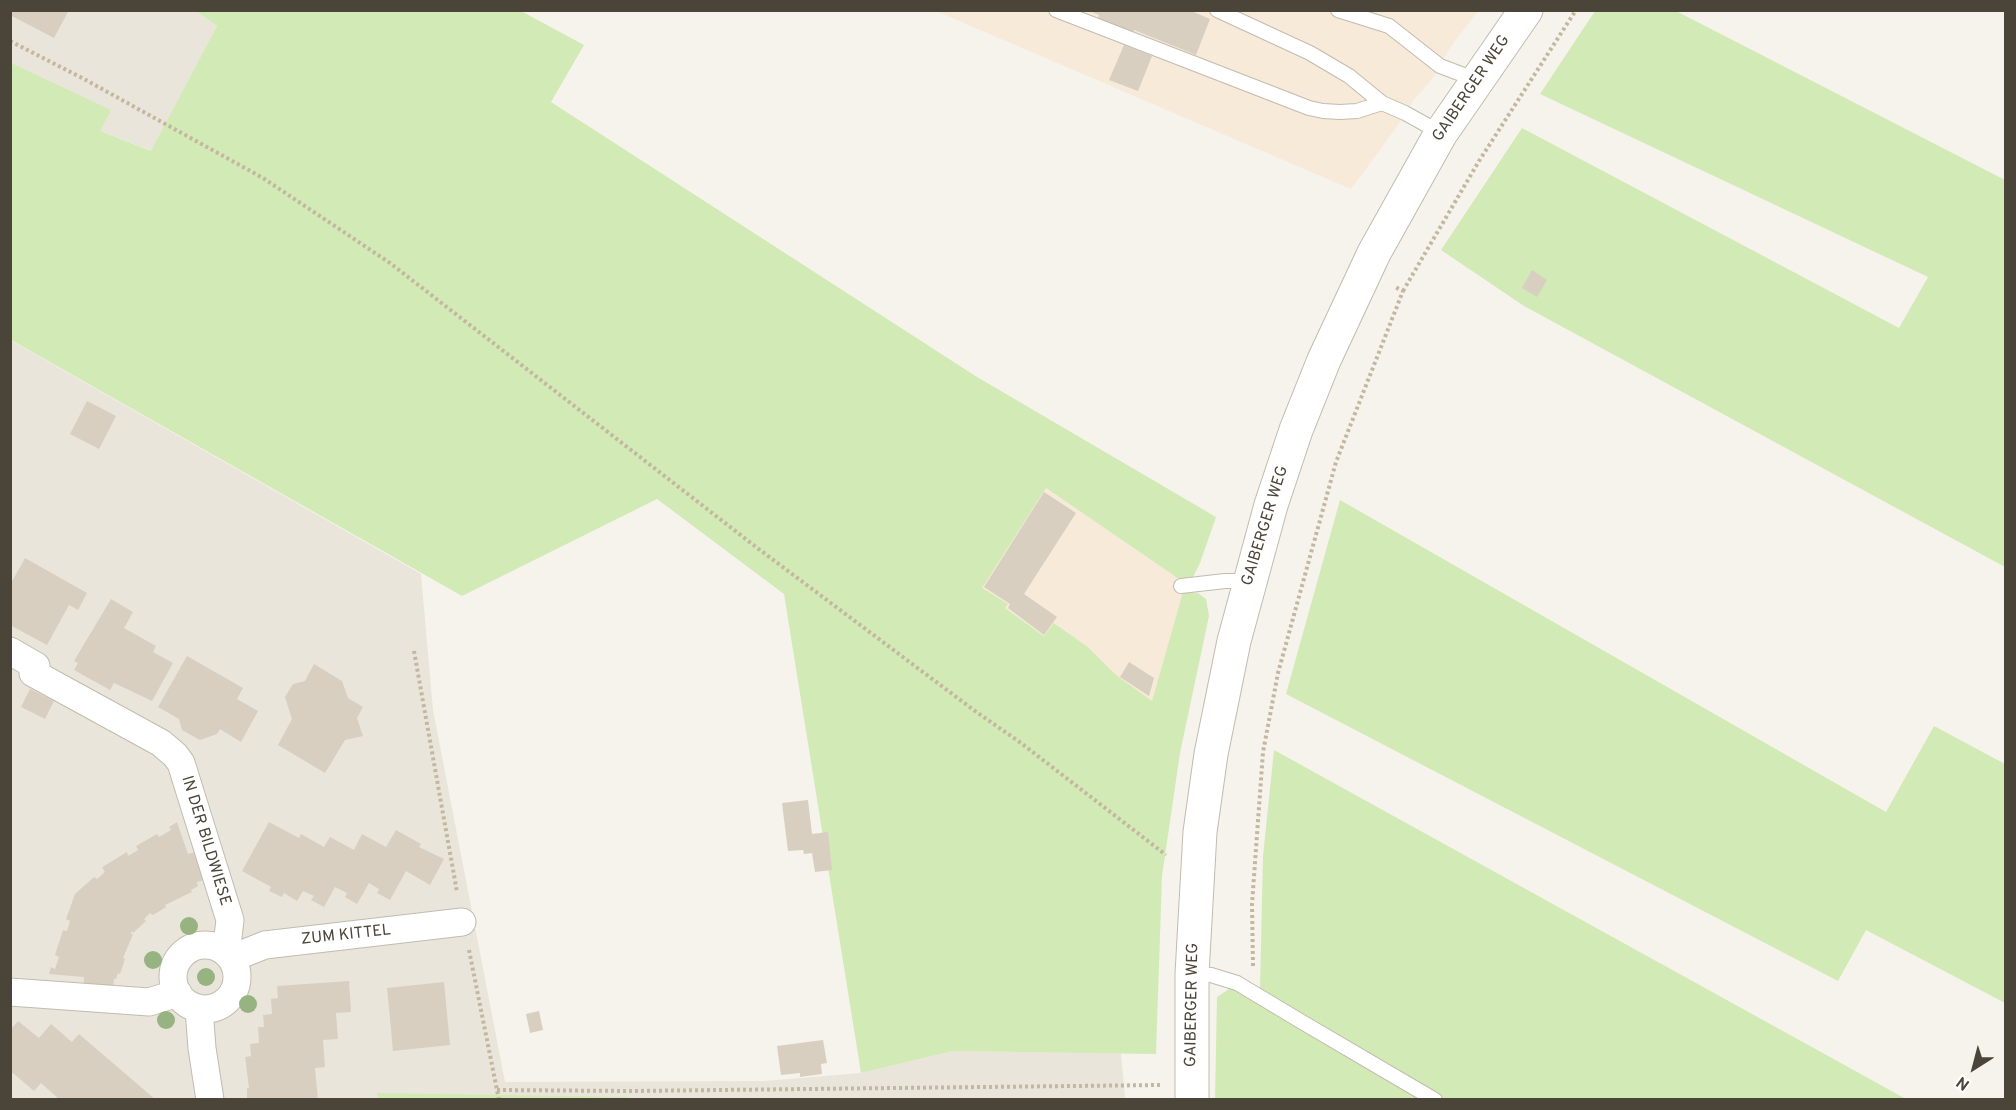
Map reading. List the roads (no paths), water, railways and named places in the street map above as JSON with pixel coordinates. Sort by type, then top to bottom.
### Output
[{"type":"street","name":"GAIBERGER WEG","points":[[1192,1092],[1192,974],[1200,832],[1211,754],[1249,581],[1296,430],[1324,360],[1364,272],[1441,133],[1526,10]]},
{"type":"street","name":"IN DER BILDWIESE","points":[[10,651],[36,666],[33,674],[161,743],[175,755],[185,773],[230,920],[226,953]]},
{"type":"street","name":"ZUM KITTEL","points":[[226,953],[265,945],[462,922]]},
{"type":"street","points":[[208,945],[226,953],[237,970],[238,979],[236,989],[230,999],[219,1007],[208,1009],[188,1005],[174,986],[173,975],[176,963],[184,953],[196,946],[208,945]]},
{"type":"street","points":[[10,992],[149,1002],[178,993]]},
{"type":"street","points":[[199,1009],[210,1100]]},
{"type":"lane","points":[[1056,10],[1309,108],[1340,112],[1358,111],[1382,104]]},
{"type":"lane","points":[[1217,10],[1310,53],[1349,76],[1382,104],[1405,113],[1441,133]]},
{"type":"lane","points":[[1338,10],[1389,26],[1440,66],[1477,80]]},
{"type":"lane","points":[[1382,10],[1389,26]]},
{"type":"lane","points":[[1181,586],[1249,581]]},
{"type":"lane","points":[[1192,974],[1238,982],[1435,1100]]}]
